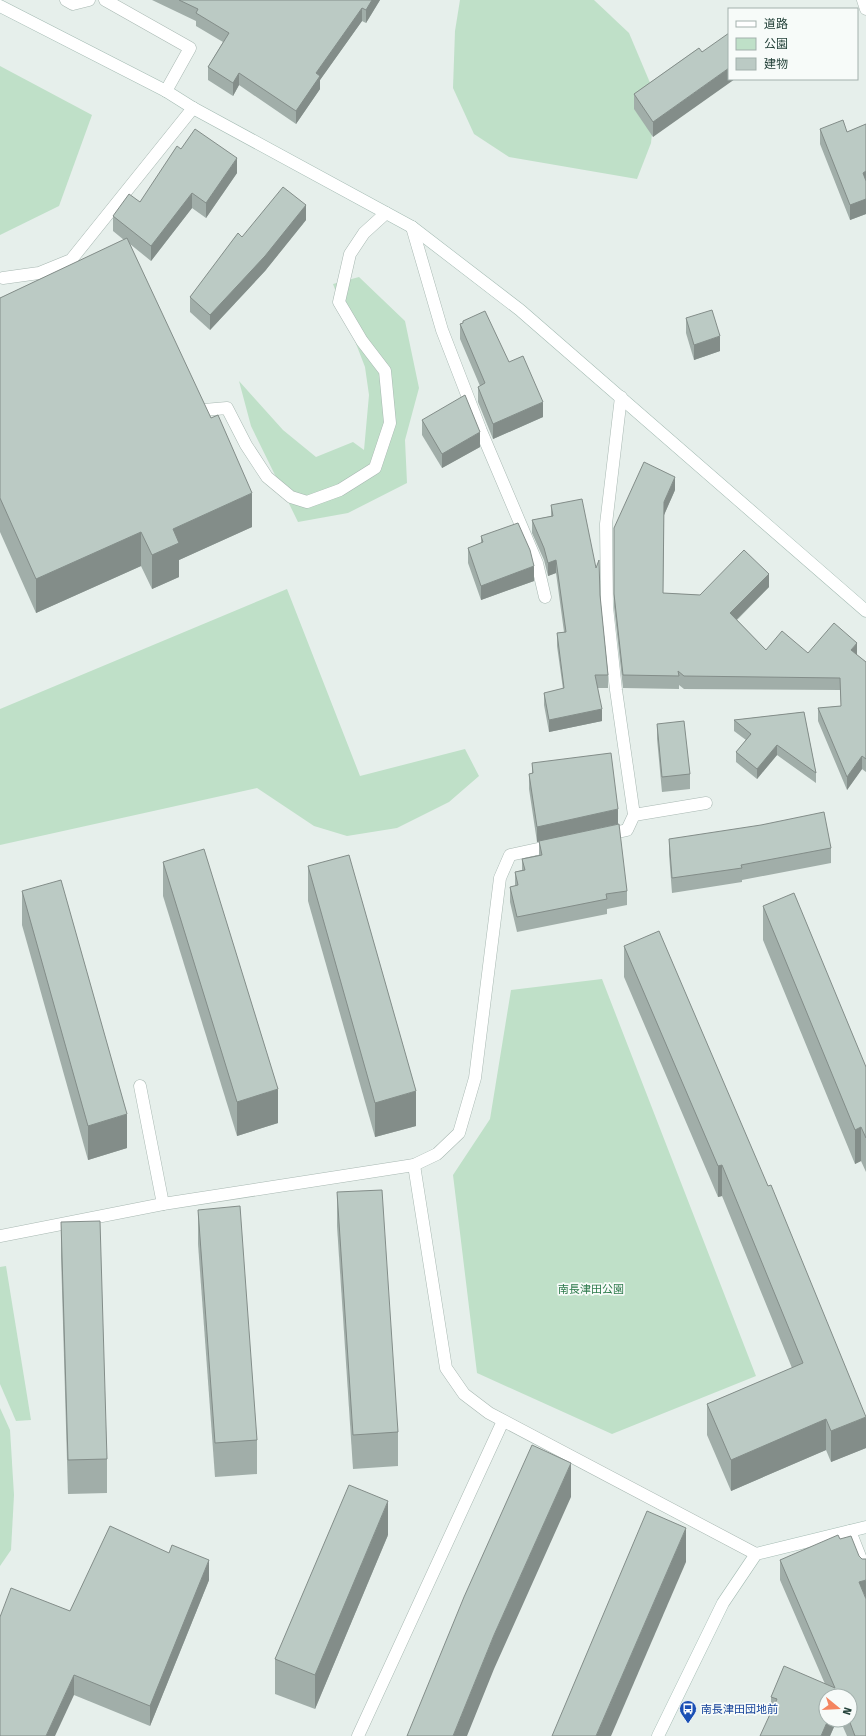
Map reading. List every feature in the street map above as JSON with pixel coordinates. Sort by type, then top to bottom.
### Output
[{"type":"street","points":[[66,0],[73,4],[89,0]]},
{"type":"street","points":[[105,0],[190,48],[166,91]]},
{"type":"street","points":[[863,0],[866,9]]},
{"type":"street","points":[[0,6],[166,91],[193,108],[412,227],[520,310],[866,611]]},
{"type":"street","points":[[3,278],[39,273],[71,260],[193,108]]},
{"type":"street","points":[[204,410],[227,408],[246,445],[267,477],[291,497],[307,502],[340,490],[376,468],[390,423],[385,371],[362,341],[339,302],[350,254],[364,233],[386,213]]},
{"type":"street","points":[[412,227],[442,330],[481,431],[537,563],[545,597]]},
{"type":"street","points":[[590,838],[627,830],[634,815],[616,690],[607,607],[606,524],[621,397]]},
{"type":"street","points":[[634,815],[706,803]]},
{"type":"street","points":[[0,1236],[163,1204],[414,1165],[437,1154],[459,1133],[475,1078],[500,878],[510,855],[567,843]]},
{"type":"street","points":[[140,1086],[163,1204]]},
{"type":"street","points":[[414,1165],[446,1368],[464,1394],[489,1414],[756,1554],[866,1527]]},
{"type":"street","points":[[358,1736],[503,1421]]},
{"type":"street","points":[[850,1531],[866,1572]]},
{"type":"street","points":[[658,1736],[723,1602],[756,1554]]},
{"type":"green space","points":[[460,0],[594,0],[629,33],[656,97],[651,143],[637,179],[509,157],[474,134],[453,88],[455,31]]},
{"type":"green space","points":[[0,66],[92,115],[59,206],[0,235]]},
{"type":"green space","points":[[359,277],[405,321],[419,388],[405,440],[407,483],[348,513],[298,522],[251,426],[239,381],[283,430],[316,457],[353,442],[364,450],[369,395],[365,367],[333,284]]},
{"type":"green space","points":[[287,589],[360,776],[465,749],[479,776],[449,802],[397,828],[347,836],[314,826],[257,788],[0,845],[0,709]]},
{"type":"green space","name":"南長津田公園","points":[[602,979],[756,1376],[612,1434],[477,1373],[453,1175],[490,1119],[511,990]]},
{"type":"green space","points":[[6,1266],[31,1420],[16,1421],[0,1384],[0,1267]]},
{"type":"green space","points":[[0,1408],[10,1430],[14,1495],[11,1550],[0,1566]]},
{"type":"building","points":[[179,0],[372,0],[366,10],[362,8],[316,73],[320,76],[296,111],[239,73],[233,83],[208,67],[229,33],[196,13],[198,9]]},
{"type":"building","points":[[728,34],[728,69],[653,122],[634,94],[699,48],[702,52]]},
{"type":"building","points":[[843,120],[847,132],[866,124],[866,171],[863,173],[866,181],[866,199],[850,205],[820,129]]},
{"type":"building","points":[[195,129],[237,158],[206,203],[192,193],[151,246],[113,216],[129,194],[140,202],[177,146],[181,149]]},
{"type":"building","points":[[283,187],[306,205],[265,256],[210,315],[190,297],[238,233],[242,237]]},
{"type":"building","points":[[127,238],[211,418],[218,415],[252,493],[173,529],[179,543],[152,555],[141,532],[36,579],[0,498],[0,298]]},
{"type":"building","points":[[712,310],[720,336],[694,345],[686,318]]},
{"type":"building","points":[[485,311],[509,362],[523,356],[543,402],[493,424],[478,387],[485,383],[460,324],[463,323],[463,321]]},
{"type":"building","points":[[465,395],[480,432],[442,454],[422,420]]},
{"type":"building","points":[[644,462],[675,477],[664,502],[663,593],[700,595],[744,550],[769,574],[730,613],[766,650],[782,631],[808,653],[834,623],[857,643],[851,650],[866,662],[866,759],[862,756],[847,777],[818,708],[841,706],[840,678],[684,676],[678,671],[679,676],[623,675],[614,594],[614,528]]},
{"type":"building","points":[[582,499],[596,568],[599,560],[600,595],[608,675],[595,675],[602,709],[549,720],[544,693],[564,688],[557,633],[566,632],[556,560],[548,563],[544,548],[532,520],[553,516],[551,505]]},
{"type":"building","points":[[518,523],[530,550],[534,566],[481,586],[468,548],[483,542],[481,536]]},
{"type":"building","points":[[804,712],[816,773],[777,745],[757,769],[736,752],[751,734],[734,720]]},
{"type":"building","points":[[684,721],[690,774],[662,777],[657,724]]},
{"type":"building","points":[[611,753],[618,809],[537,827],[529,774],[533,773],[532,763]]},
{"type":"building","points":[[824,812],[831,848],[741,865],[742,868],[672,878],[669,839],[761,825]]},
{"type":"building","points":[[619,824],[627,891],[606,894],[607,899],[517,917],[510,887],[518,885],[515,872],[525,870],[522,859],[542,855],[539,841]]},
{"type":"building","points":[[204,849],[278,1089],[237,1102],[163,862]]},
{"type":"building","points":[[349,855],[416,1091],[375,1103],[308,866]]},
{"type":"building","points":[[61,880],[127,1114],[88,1126],[22,891]]},
{"type":"building","points":[[794,893],[866,1067],[866,1138],[861,1127],[855,1130],[763,906]]},
{"type":"building","points":[[659,931],[768,1186],[771,1185],[866,1417],[831,1431],[826,1419],[731,1460],[707,1404],[803,1363],[722,1165],[718,1166],[624,946]]},
{"type":"building","points":[[382,1190],[398,1432],[353,1435],[337,1192]]},
{"type":"building","points":[[240,1206],[257,1440],[215,1443],[198,1210]]},
{"type":"building","points":[[100,1221],[107,1459],[68,1460],[61,1222]]},
{"type":"building","points":[[532,1445],[571,1463],[494,1635],[453,1736],[407,1736],[464,1597]]},
{"type":"building","points":[[349,1485],[388,1501],[315,1675],[275,1659]]},
{"type":"building","points":[[647,1511],[686,1528],[596,1736],[552,1736]]},
{"type":"building","points":[[110,1526],[169,1553],[172,1545],[209,1560],[150,1706],[74,1675],[46,1736],[0,1736],[0,1617],[11,1588],[70,1611]]},
{"type":"building","points":[[838,1535],[840,1539],[851,1536],[859,1556],[862,1559],[866,1559],[866,1580],[859,1582],[866,1599],[866,1736],[855,1736],[852,1728],[858,1728],[858,1688],[835,1688],[780,1560]]},
{"type":"building","points":[[784,1666],[835,1688],[818,1688],[818,1728],[824,1728],[821,1736],[760,1736],[777,1699],[771,1697]]},
{"type":"place","name":"南長津田団地前","points":[[688,1724]]}]
